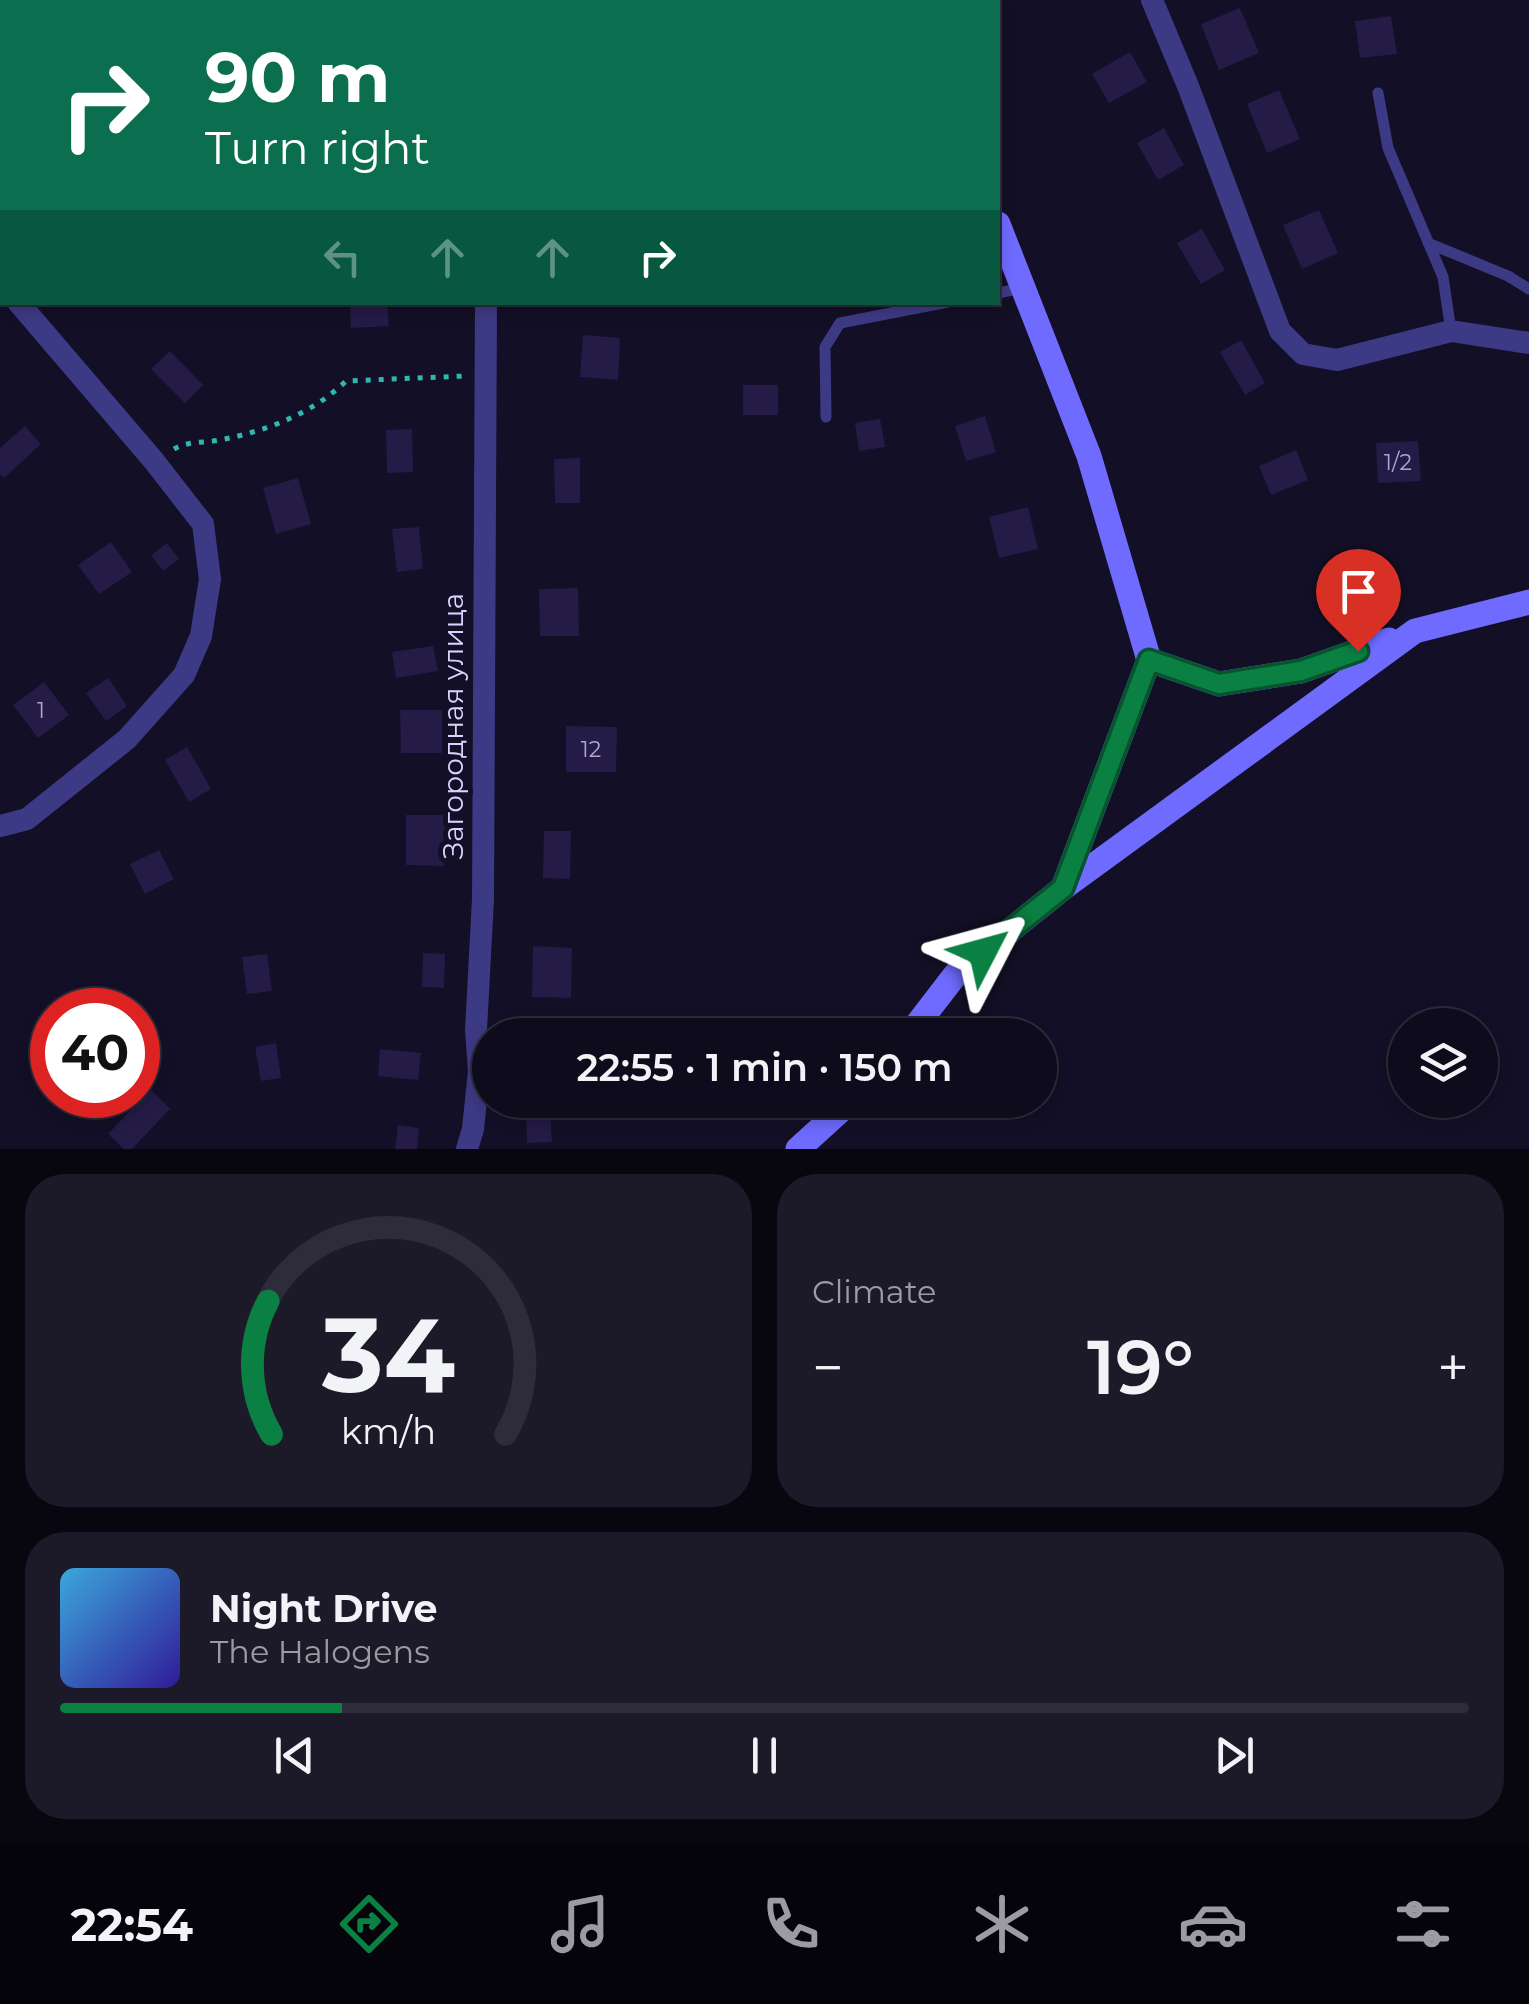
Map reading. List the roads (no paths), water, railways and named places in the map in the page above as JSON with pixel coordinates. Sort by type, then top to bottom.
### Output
[{"type":"street","points":[[1152,0],[1280,331],[1303,354],[1338,360],[1451,330],[1529,343]]},
{"type":"street","points":[[1000,229],[1090,456],[1149,660],[1063,888]]},
{"type":"street","points":[[0,826],[27,819],[127,740],[184,675],[201,636],[210,579],[203,524],[21,305]]},
{"type":"street","name":"Загородная улица","points":[[467,1149],[479,1071],[476,1030],[483,900],[486,305]]},
{"type":"street","points":[[1149,660],[1219,684],[1301,671],[1416,631],[1529,602]]},
{"type":"street","points":[[922,1018],[956,974],[1063,888],[1416,631]]},
{"type":"street","points":[[798,1149],[832,1118]]},
{"type":"lane","points":[[1378,92],[1388,148],[1443,277],[1451,330]]},
{"type":"lane","points":[[1428,243],[1508,276],[1529,289]]},
{"type":"lane","points":[[1000,293],[1024,288]]},
{"type":"lane","points":[[826,417],[824,346],[840,323],[933,305]]}]
